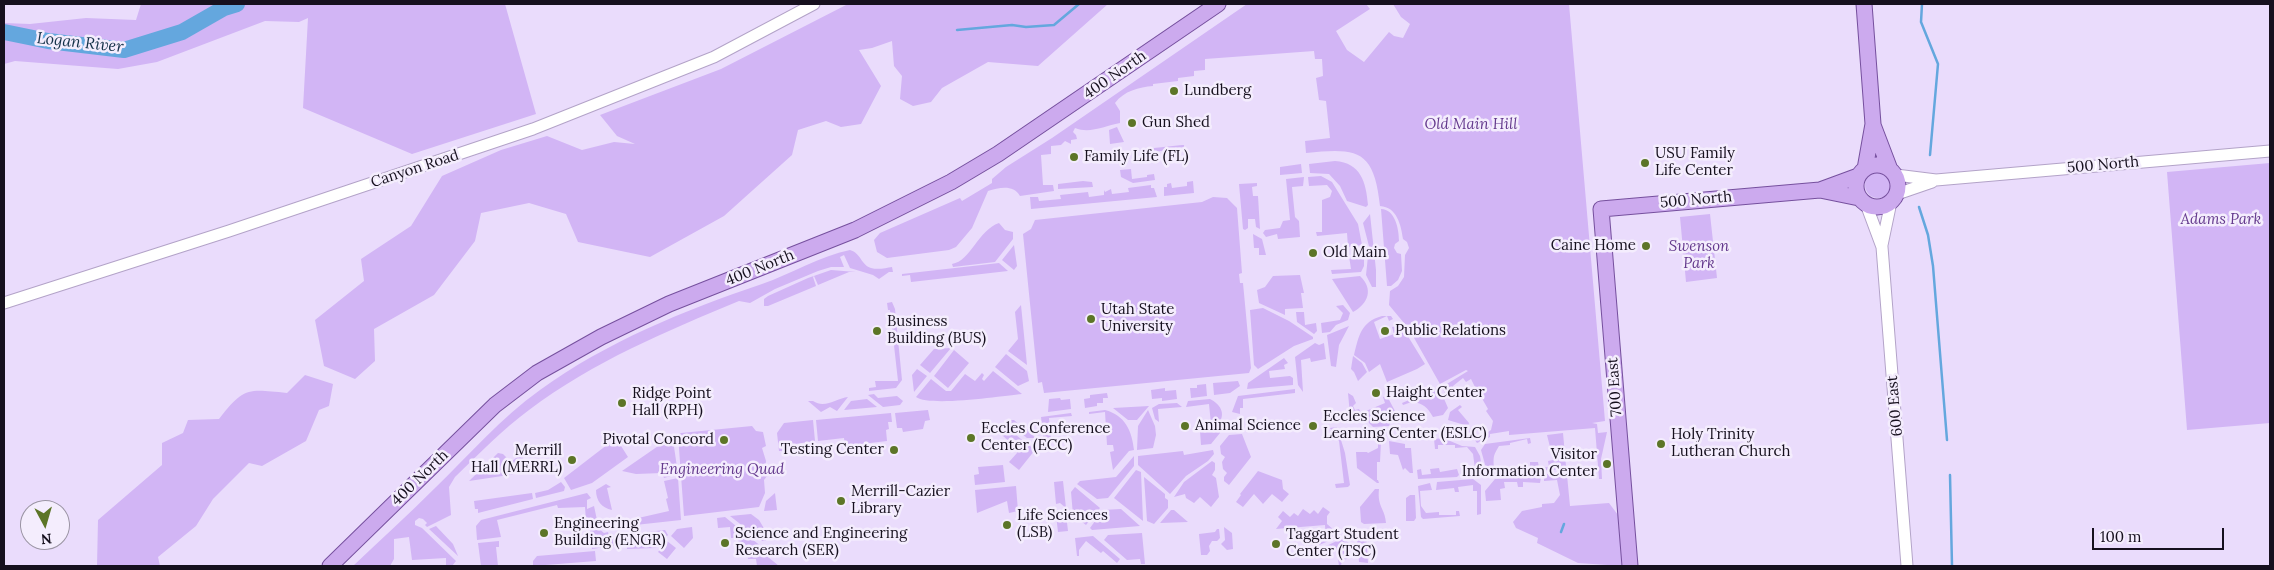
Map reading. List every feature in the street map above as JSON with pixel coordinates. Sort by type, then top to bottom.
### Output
[{"type":"main road","name":"400 North","points":[[330,566],[495,405],[537,373],[576,350],[669,304],[855,230],[951,182],[998,154],[1218,4]]},
{"type":"main road","points":[[1864,4],[1873,124],[1899,186],[1894,198],[1876,207],[1863,201],[1856,189],[1873,124]]},
{"type":"main road","points":[[1861,172],[1874,164],[1892,171]]},
{"type":"main road","name":"500 North","points":[[1601,209],[1820,190],[1861,172]]},
{"type":"main road","name":"500 North","points":[[1820,190],[1863,201]]},
{"type":"main road","name":"700 East","points":[[1601,209],[1630,566]]},
{"type":"street","name":"Canyon Road","points":[[4,303],[533,129],[714,57],[814,4]]},
{"type":"street","name":"500 North","points":[[1892,171],[1936,180],[2270,151]]},
{"type":"street","name":"500 North","points":[[1894,198],[1936,180]]},
{"type":"street","name":"600 East","points":[[1882,246],[1894,198]]},
{"type":"street","name":"600 East","points":[[1863,201],[1882,246],[1908,566]]},
{"type":"green space","points":[[141,4],[505,4],[536,114],[412,154],[303,108],[308,18],[299,22],[265,21],[157,62],[118,69],[15,61],[4,64],[4,23],[30,24],[86,18],[136,20]]},
{"type":"green space","points":[[848,4],[1108,4],[1038,66],[988,62],[942,88],[931,102],[913,106],[900,99],[902,76],[894,66],[892,41],[859,50],[881,86],[861,124],[841,127],[826,121],[798,130],[792,155],[724,216],[650,257],[578,242],[566,214],[529,203],[481,213],[475,241],[434,295],[374,329],[375,361],[355,379],[324,366],[315,320],[364,281],[361,259],[411,226],[442,176],[501,150],[547,136],[582,150],[614,142],[635,144],[617,136],[600,115],[721,69]]},
{"type":"green space","name":"Old Main Hill","points":[[1247,4],[1366,4],[1370,9],[1336,31],[1347,50],[1364,62],[1389,32],[1394,36],[1403,38],[1410,24],[1401,17],[1393,4],[1569,4],[1605,421],[1592,423],[1597,424],[1598,433],[1607,432],[1601,459],[1602,479],[1599,479],[1595,428],[1509,435],[1509,431],[1490,434],[1490,437],[1477,443],[1469,432],[1471,428],[1479,438],[1491,430],[1493,421],[1486,411],[1488,409],[1480,395],[1477,397],[1474,393],[1477,391],[1471,379],[1466,382],[1463,378],[1453,386],[1450,390],[1451,393],[1446,396],[1442,387],[1468,371],[1466,370],[1440,384],[1409,329],[1389,305],[1390,291],[1398,286],[1404,277],[1405,255],[1409,248],[1407,242],[1403,239],[1401,228],[1394,213],[1386,207],[1380,206],[1373,173],[1360,156],[1350,153],[1338,151],[1306,153],[1305,141],[1330,138],[1326,101],[1319,100],[1316,78],[1323,76],[1322,59],[1315,59],[1314,51],[1205,59],[1205,70],[1194,71],[1194,76],[1178,78],[1178,81],[1153,84],[1153,86],[1132,90],[1115,103],[1120,111],[1120,123],[1092,130],[1075,128],[1073,132],[1077,139],[1071,140],[1071,144],[1065,141],[1061,145],[1051,146],[1051,154],[1041,155],[1043,185],[1053,185],[1054,191],[1020,196],[1010,188],[988,191],[972,228],[956,247],[949,250],[887,258],[877,252],[874,240],[880,233],[960,198],[962,201],[992,183],[992,179],[1006,167],[1052,138]]},
{"type":"green space","points":[[1117,127],[1124,142],[1110,144],[1109,130]]},
{"type":"green space","points":[[1184,145],[1185,155],[1189,155],[1184,156],[1183,147],[1144,154],[1143,151],[1145,149]]},
{"type":"green space","points":[[1335,161],[1351,165],[1360,175],[1366,189],[1368,205],[1366,207],[1347,201],[1340,186],[1329,174],[1310,173],[1309,164]]},
{"type":"green space","name":"Adams Park","points":[[2270,163],[2270,423],[2187,430],[2167,172]]},
{"type":"green space","points":[[1301,164],[1302,173],[1280,175],[1280,167]]},
{"type":"green space","points":[[1131,169],[1132,179],[1154,174],[1155,180],[1133,183],[1121,177],[1120,170]]},
{"type":"green space","points":[[1878,172],[1887,176],[1891,185],[1887,194],[1878,198],[1869,194],[1865,185],[1869,176]]},
{"type":"green space","points":[[1321,176],[1332,182],[1358,224],[1362,245],[1348,247],[1347,233],[1317,236],[1316,232],[1322,232],[1322,200],[1330,197],[1332,191],[1327,185],[1309,186],[1308,177]]},
{"type":"green space","points":[[1304,177],[1303,186],[1292,187],[1295,217],[1299,221],[1300,237],[1278,239],[1277,234],[1266,237],[1263,233],[1265,230],[1280,228],[1283,221],[1290,220],[1286,179]]},
{"type":"green space","points":[[1083,181],[1092,182],[1093,187],[1058,189],[1058,184]]},
{"type":"green space","points":[[1193,181],[1194,193],[1164,196],[1164,187],[1167,187],[1167,184],[1171,183],[1172,188],[1187,186],[1187,182]]},
{"type":"green space","points":[[1257,183],[1257,186],[1252,187],[1253,196],[1258,196],[1260,229],[1256,227],[1255,219],[1248,219],[1248,228],[1245,230],[1243,229],[1239,184]]},
{"type":"green space","points":[[1151,185],[1157,197],[1031,209],[1030,197],[1038,197],[1039,201],[1061,199],[1060,195],[1088,192],[1089,197],[1104,195],[1104,190],[1105,192],[1111,189],[1112,194],[1129,192],[1128,188]]},
{"type":"green space","points":[[1213,197],[1227,198],[1237,208],[1242,273],[1239,274],[1240,283],[1243,283],[1251,368],[1249,373],[1044,393],[1042,382],[1038,383],[1023,234],[1031,229],[1035,220],[1202,202]]},
{"type":"green space","points":[[1381,209],[1390,212],[1395,220],[1399,241],[1395,244],[1394,248],[1397,253],[1401,254],[1402,271],[1398,280],[1391,286],[1387,286]]},
{"type":"green space","points":[[1370,214],[1376,287],[1372,287],[1366,275],[1368,256],[1371,254],[1363,223]]},
{"type":"green space","name":"Swenson Park","points":[[1710,214],[1717,278],[1686,282],[1680,217]]},
{"type":"green space","points":[[999,223],[1005,230],[1013,232],[1013,239],[995,262],[953,267],[952,264],[959,262],[970,252],[985,232]]},
{"type":"green space","points":[[1253,234],[1262,239],[1266,255],[1259,255],[1259,248],[1254,248]]},
{"type":"green space","points":[[1014,245],[1017,266],[1014,270],[1002,260]]},
{"type":"green space","points":[[850,250],[857,254],[871,268],[882,269],[892,267],[893,272],[889,272],[879,279],[873,275],[850,268],[844,255],[840,257],[844,267],[831,267],[818,271],[775,289],[750,303],[739,301],[684,324],[604,362],[519,417],[455,477],[449,487],[451,515],[427,527],[425,525],[427,523],[423,519],[419,518],[415,521],[415,525],[422,528],[456,561],[452,566],[446,566],[446,558],[412,560],[409,537],[394,539],[394,559],[390,566],[353,566],[499,424],[540,390],[565,373],[619,342],[675,316],[773,280],[828,256]]},
{"type":"green space","points":[[1361,255],[1364,257],[1364,266],[1361,272],[1332,274],[1331,270],[1351,269],[1349,256]]},
{"type":"green space","points":[[999,263],[1008,271],[911,282],[910,275],[902,276],[902,274]]},
{"type":"green space","points":[[831,270],[856,272],[849,272],[818,285],[814,276],[816,286],[764,306],[764,299],[768,296],[808,278]]},
{"type":"green space","points":[[1300,275],[1304,293],[1301,293],[1303,308],[1285,309],[1285,315],[1259,303],[1257,290],[1265,287],[1273,276]]},
{"type":"green space","points":[[1360,276],[1368,291],[1365,301],[1353,312],[1332,279]]},
{"type":"green space","points":[[892,302],[895,309],[902,380],[896,388],[869,391],[869,388],[876,387],[875,381],[898,381],[890,310],[888,310],[887,303]]},
{"type":"green space","points":[[1021,305],[1027,365],[1008,351],[1018,339],[1015,312]]},
{"type":"green space","points":[[1343,305],[1350,313],[1348,320],[1336,325],[1330,332],[1322,333],[1321,323],[1340,320],[1343,313],[1336,306]]},
{"type":"green space","points":[[1263,308],[1289,321],[1313,337],[1313,339],[1294,346],[1258,369],[1254,365],[1250,310]]},
{"type":"green space","points":[[1296,312],[1304,312],[1305,325],[1316,323],[1317,331],[1314,334],[1297,322]]},
{"type":"green space","points":[[1382,316],[1387,316],[1374,322],[1380,339],[1394,334],[1392,327],[1401,325],[1425,364],[1387,382],[1380,364],[1369,372],[1365,363],[1354,355],[1362,330],[1369,322]]},
{"type":"green space","points":[[1387,316],[1391,316],[1393,319],[1389,321]]},
{"type":"green space","points":[[1349,326],[1339,345],[1336,367],[1331,366],[1327,335]]},
{"type":"green space","points":[[1315,343],[1319,345],[1324,343],[1326,359],[1311,362],[1310,358],[1301,360],[1303,392],[1298,385],[1295,357]]},
{"type":"green space","points":[[951,348],[930,373],[920,365],[934,349]]},
{"type":"green space","points":[[954,350],[969,363],[948,388],[934,376]]},
{"type":"green space","points":[[1006,354],[1027,371],[1029,381],[1018,386],[995,367]]},
{"type":"green space","points":[[1353,356],[1362,363],[1367,372],[1358,381],[1351,369]]},
{"type":"green space","points":[[1284,358],[1288,363],[1284,365],[1285,369],[1269,371],[1270,378],[1290,376],[1293,378],[1293,385],[1247,389],[1248,383]]},
{"type":"green space","points":[[917,369],[927,376],[914,392],[912,375]]},
{"type":"green space","points":[[993,371],[1022,394],[950,401],[924,400],[916,397],[931,379],[946,391],[951,391],[965,374],[975,381],[982,373],[984,381]]},
{"type":"green space","points":[[305,375],[333,384],[329,406],[319,410],[306,441],[262,466],[249,463],[213,499],[196,526],[158,557],[160,566],[97,566],[98,520],[162,465],[162,443],[183,433],[188,420],[219,419],[235,401],[247,392],[287,393]]},
{"type":"green space","points":[[1238,381],[1240,386],[1230,393],[1214,395],[1213,383]]},
{"type":"green space","points":[[1206,384],[1207,396],[1191,398],[1190,388],[1197,388],[1197,385]]},
{"type":"green space","points":[[1439,387],[1448,408],[1443,415],[1433,417],[1421,404],[1408,403],[1403,405],[1402,403]]},
{"type":"green space","points":[[1165,388],[1165,391],[1176,390],[1177,399],[1162,401],[1162,398],[1152,399],[1151,390]]},
{"type":"green space","points":[[1295,389],[1295,393],[1243,399],[1243,408],[1240,408],[1240,414],[1232,412],[1238,396]]},
{"type":"green space","points":[[1107,393],[1108,398],[1103,398],[1103,403],[1097,403],[1097,406],[1085,408],[1084,399],[1090,398],[1090,395]]},
{"type":"green space","points":[[1348,393],[1353,396],[1356,403],[1353,406],[1355,410],[1359,409],[1364,418],[1356,419],[1350,415]]},
{"type":"green space","points":[[874,394],[878,398],[897,396],[903,401],[900,405],[883,407],[868,395]]},
{"type":"green space","points":[[1387,396],[1395,411],[1389,426],[1373,427],[1369,423],[1366,411],[1385,403],[1383,397]]},
{"type":"green space","points":[[848,397],[837,411],[830,407],[821,412],[808,401],[826,404]]},
{"type":"green space","points":[[1060,398],[1061,400],[1070,399],[1071,409],[1048,412],[1049,399]]},
{"type":"green space","points":[[867,399],[877,407],[844,410],[851,401]]},
{"type":"green space","points":[[1210,399],[1217,403],[1221,409],[1222,416],[1219,423],[1211,424],[1209,404],[1186,407],[1188,401]]},
{"type":"green space","points":[[1177,403],[1182,407],[1158,409],[1159,422],[1155,419],[1152,408],[1159,404]]},
{"type":"green space","points":[[1460,405],[1462,407],[1458,410],[1469,423],[1468,426],[1448,420],[1450,412]]},
{"type":"green space","points":[[1149,406],[1137,420],[1128,420],[1113,408]]},
{"type":"green space","points":[[928,410],[930,420],[925,421],[923,429],[903,432],[902,428],[897,428],[895,413]]},
{"type":"green space","points":[[1105,410],[1118,416],[1126,425],[1134,450],[1129,451],[1113,470],[1110,452],[1114,451],[1113,445],[1107,445],[1105,412],[1089,414],[1089,412]]},
{"type":"green space","points":[[1148,410],[1155,426],[1156,435],[1153,448],[1137,450],[1138,426]]},
{"type":"green space","points":[[891,413],[892,422],[888,422],[889,429],[886,430],[887,441],[845,446],[844,438],[818,441],[816,420]]},
{"type":"green space","points":[[1071,413],[1072,416],[1049,418],[1052,449],[1049,450],[1044,445],[1041,417]]},
{"type":"green space","points":[[813,420],[815,441],[782,446],[782,451],[779,451],[777,433],[784,423]]},
{"type":"green space","points":[[1014,420],[1023,428],[1033,431],[1034,438],[1027,438],[1008,423]]},
{"type":"green space","points":[[1002,424],[1035,450],[1019,470],[1009,462],[1017,453],[1016,447],[990,425]]},
{"type":"green space","name":"Engineering Quad","points":[[752,426],[756,431],[763,432],[766,446],[762,448],[766,461],[765,470],[767,471],[767,476],[764,480],[765,493],[759,507],[684,516],[678,435],[681,433]]},
{"type":"green space","points":[[1219,427],[1220,433],[1211,444],[1201,445],[1200,431]]},
{"type":"green space","points":[[1337,427],[1345,453],[1350,485],[1348,487],[1336,488],[1335,484],[1344,483],[1339,441],[1330,428]]},
{"type":"green space","points":[[1563,433],[1566,466],[1563,469],[1513,473],[1510,471],[1510,467],[1530,467],[1530,462],[1538,462],[1539,468],[1549,467],[1548,461],[1553,460],[1547,435]]},
{"type":"green space","points":[[1242,434],[1251,457],[1229,485],[1224,481],[1227,473],[1223,469],[1222,462],[1225,457],[1221,454],[1220,446],[1229,435]]},
{"type":"green space","points":[[616,438],[628,457],[592,483],[571,490],[564,478]]},
{"type":"green space","points":[[1443,438],[1462,446],[1475,447],[1480,456],[1482,468],[1476,475],[1462,474],[1462,470],[1475,469],[1473,454],[1467,447],[1455,448],[1455,445],[1438,445],[1438,449],[1435,449],[1434,439]]},
{"type":"green space","points":[[1530,438],[1531,443],[1528,444],[1527,439],[1510,443],[1510,445],[1499,446],[1494,456],[1494,468],[1507,467],[1505,474],[1495,475],[1486,468],[1481,450],[1485,444]]},
{"type":"green space","points":[[673,440],[678,474],[664,478],[662,473],[636,474],[622,471],[664,442]]},
{"type":"green space","points":[[1381,441],[1380,462],[1377,462],[1377,480],[1379,483],[1377,483],[1357,468],[1356,452],[1368,453],[1378,448],[1378,443]]},
{"type":"green space","points":[[1389,441],[1405,444],[1405,448],[1411,448],[1413,473],[1410,473],[1405,468],[1403,470],[1398,455],[1390,454]]},
{"type":"green space","points":[[1213,450],[1214,454],[1208,461],[1186,476],[1170,494],[1138,465],[1138,456],[1183,451],[1184,455]]},
{"type":"green space","points":[[498,453],[503,454],[511,462],[521,454],[529,472],[469,481]]},
{"type":"green space","points":[[1134,456],[1134,466],[1108,498],[1097,499],[1077,484],[1080,481],[1116,477]]},
{"type":"green space","points":[[1212,461],[1215,463],[1215,470],[1212,475],[1216,478],[1219,497],[1211,507],[1200,497],[1194,503],[1186,498],[1185,494],[1174,497],[1184,482]]},
{"type":"green space","points":[[1003,465],[1005,482],[975,485],[974,475],[979,474],[978,467]]},
{"type":"green space","points":[[1439,468],[1440,472],[1457,469],[1459,475],[1457,477],[1418,479],[1417,470],[1421,469],[1422,475],[1431,474],[1430,469]]},
{"type":"green space","points":[[1136,470],[1141,472],[1143,521],[1114,498]]},
{"type":"green space","points":[[1258,471],[1282,480],[1283,489],[1289,494],[1282,502],[1272,494],[1263,504],[1254,494],[1243,507],[1236,502]]},
{"type":"green space","points":[[1563,473],[1567,475],[1570,506],[1609,503],[1618,515],[1622,566],[1578,563],[1537,543],[1538,538],[1516,528],[1513,522],[1522,511],[1542,507],[1542,504],[1554,503],[1560,495],[1557,480],[1544,481],[1544,477],[1546,474]]},
{"type":"green space","points":[[1538,475],[1541,477],[1540,483],[1523,482],[1523,487],[1518,487],[1517,482],[1504,482],[1505,488],[1500,489],[1501,500],[1486,501],[1485,491],[1495,479]]},
{"type":"green space","points":[[1144,477],[1165,494],[1165,498],[1168,500],[1168,508],[1154,524],[1147,521]]},
{"type":"green space","points":[[678,478],[681,520],[626,526],[625,521],[669,511],[664,481]]},
{"type":"green space","points":[[1473,479],[1481,485],[1481,514],[1477,515],[1477,491],[1473,491],[1473,485],[1458,487],[1459,492],[1455,492],[1454,488],[1436,490],[1437,482]]},
{"type":"green space","points":[[1063,481],[1066,508],[1060,503],[1056,504],[1054,482]]},
{"type":"green space","points":[[561,482],[565,487],[564,491],[536,498],[535,493],[548,490]]},
{"type":"green space","points":[[1430,483],[1432,490],[1420,491],[1421,506],[1426,513],[1439,512],[1439,515],[1456,515],[1456,511],[1459,511],[1460,516],[1423,519],[1421,517],[1418,486]]},
{"type":"green space","points":[[606,484],[611,487],[607,488],[612,510],[603,506],[597,497],[596,490]]},
{"type":"green space","points":[[1016,486],[1018,511],[1009,513],[1007,501],[977,513],[975,490]]},
{"type":"green space","points":[[1075,487],[1100,508],[1086,525],[1073,515],[1071,492]]},
{"type":"green space","points":[[1375,489],[1379,489],[1379,500],[1386,523],[1364,524],[1361,522],[1360,507]]},
{"type":"green space","points":[[532,493],[533,499],[478,513],[478,509],[475,509],[474,501]]},
{"type":"green space","points":[[587,493],[591,498],[587,500],[587,509],[594,506],[597,520],[586,521],[585,507],[558,508],[557,505],[497,520],[501,537],[477,540],[476,526],[481,520]]},
{"type":"green space","points":[[775,493],[777,510],[764,511],[766,501]]},
{"type":"green space","points":[[1410,495],[1415,495],[1416,518],[1414,521],[1406,521],[1406,498]]},
{"type":"green space","points":[[1323,507],[1330,512],[1327,516],[1327,524],[1341,536],[1319,545],[1319,542],[1326,541],[1325,525],[1276,529],[1282,521],[1278,517],[1283,511],[1290,517],[1294,513],[1298,516],[1303,509],[1310,514],[1314,510],[1318,514]]},
{"type":"green space","points":[[1121,509],[1140,526],[1092,530],[1090,528],[1103,510]]},
{"type":"green space","points":[[1171,510],[1174,510],[1188,522],[1160,523]]},
{"type":"green space","points":[[751,514],[759,520],[768,535],[766,541],[762,541],[730,516]]},
{"type":"green space","points":[[1066,514],[1068,531],[1058,532],[1056,515]]},
{"type":"green space","points":[[725,517],[768,552],[768,557],[779,566],[757,566],[756,559],[748,559],[747,548],[739,549],[738,538],[731,538],[730,527],[718,528],[717,518]]},
{"type":"green space","points":[[436,526],[453,544],[458,556],[429,529]]},
{"type":"green space","points":[[692,527],[693,538],[684,548],[671,536],[677,529]]},
{"type":"green space","points":[[1224,527],[1232,533],[1233,549],[1227,550],[1221,544],[1225,540]]},
{"type":"green space","points":[[598,528],[604,533],[608,532],[609,536],[613,536],[619,545],[592,549],[590,529]]},
{"type":"green space","points":[[1219,529],[1220,538],[1217,541],[1212,541],[1207,555],[1201,555],[1199,534],[1215,532]]},
{"type":"green space","points":[[665,530],[668,535],[656,548],[627,549],[626,534]]},
{"type":"green space","points":[[1142,533],[1145,564],[1141,564],[1140,559],[1127,560],[1104,540],[1108,535]]},
{"type":"green space","points":[[1360,533],[1366,533],[1368,563],[1359,562],[1357,538]]},
{"type":"green space","points":[[1093,536],[1120,559],[1117,563],[1103,551],[1101,553],[1086,541],[1079,550],[1079,556],[1077,556],[1075,538]]},
{"type":"green space","points":[[1343,538],[1349,543],[1350,555],[1347,559],[1342,560],[1341,566],[1339,566],[1337,551],[1334,547],[1327,546],[1323,552],[1320,552],[1320,549]]},
{"type":"green space","points":[[499,541],[499,547],[496,547],[498,566],[481,566],[478,543]]},
{"type":"green space","points":[[667,541],[676,548],[667,559],[658,552]]},
{"type":"green space","points":[[595,551],[596,561],[533,566],[533,561],[537,556]]},
{"type":"waterway","name":"Logan River","points":[[4,32],[48,41],[124,50],[182,32],[224,8],[237,4]]},
{"type":"waterway","points":[[957,30],[1012,25],[1026,27],[1054,25],[1079,4]]},
{"type":"waterway","points":[[1922,4],[1921,22],[1938,64],[1930,155]]},
{"type":"waterway","points":[[1919,207],[1928,235],[1933,266],[1947,440]]},
{"type":"waterway","points":[[1950,475],[1952,566]]},
{"type":"waterway","points":[[1561,532],[1564,524]]},
{"type":"place","name":"Lundberg","points":[[1174,91]]},
{"type":"place","name":"Gun Shed","points":[[1132,123]]},
{"type":"place","name":"Family Life (FL)","points":[[1074,157]]},
{"type":"place","name":"USU Family Life Center","points":[[1645,163]]},
{"type":"place","name":"Caine Home","points":[[1646,246]]},
{"type":"place","name":"Old Main","points":[[1313,253]]},
{"type":"place","name":"Utah State University","points":[[1091,319]]},
{"type":"place","name":"Business Building (BUS)","points":[[877,331]]},
{"type":"place","name":"Public Relations","points":[[1385,331]]},
{"type":"place","name":"Haight Center","points":[[1376,393]]},
{"type":"place","name":"Ridge Point Hall (RPH)","points":[[622,403]]},
{"type":"place","name":"Animal Science","points":[[1185,426]]},
{"type":"place","name":"Eccles Science Learning Center (ESLC)","points":[[1313,426]]},
{"type":"place","name":"Eccles Conference Center (ECC)","points":[[971,438]]},
{"type":"place","name":"Pivotal Concord","points":[[724,440]]},
{"type":"place","name":"Holy Trinity Lutheran Church","points":[[1661,444]]},
{"type":"place","name":"Testing Center","points":[[894,450]]},
{"type":"place","name":"Merrill Hall (MERRL)","points":[[572,460]]},
{"type":"place","name":"Visitor Information Center","points":[[1607,464]]},
{"type":"place","name":"Merrill-Cazier Library","points":[[841,501]]},
{"type":"place","name":"Life Sciences (LSB)","points":[[1007,525]]},
{"type":"place","name":"Engineering Building (ENGR)","points":[[544,533]]},
{"type":"place","name":"Science and Engineering Research (SER)","points":[[725,543]]},
{"type":"place","name":"Taggart Student Center (TSC)","points":[[1276,544]]}]
